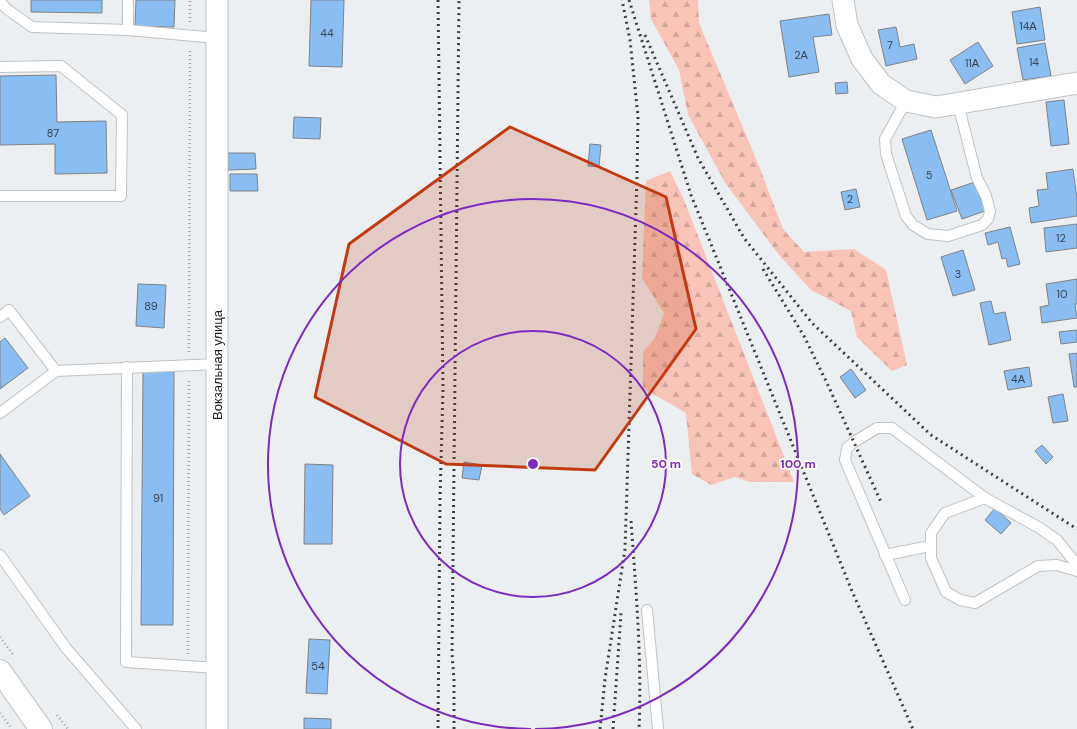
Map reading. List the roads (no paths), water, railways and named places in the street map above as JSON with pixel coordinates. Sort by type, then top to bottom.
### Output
[{"type":"main road","points":[[0,671],[41,729]]},
{"type":"street","name":"Вокзальная улица","points":[[217,0],[217,729]]},
{"type":"street","points":[[843,0],[848,25],[862,60],[881,84],[906,101],[936,107],[1077,83]]},
{"type":"lane","points":[[128,0],[128,30]]},
{"type":"lane","points":[[0,2],[6,9],[32,27],[128,30],[217,38]]},
{"type":"lane","points":[[0,67],[61,66],[122,115],[121,196],[0,196]]},
{"type":"lane","points":[[906,101],[885,139],[886,154],[906,216],[913,225],[928,234],[948,236],[982,226],[988,219],[990,211],[986,196],[978,178],[958,104]]},
{"type":"lane","points":[[0,317],[9,310],[56,371]]},
{"type":"lane","points":[[0,413],[56,371],[217,364]]},
{"type":"lane","points":[[127,367],[126,662],[217,668]]},
{"type":"lane","points":[[905,600],[845,460],[847,448],[877,428],[892,428],[985,498],[1038,527],[1057,540],[1077,565]]},
{"type":"lane","points":[[985,498],[945,513],[932,533],[930,546],[931,558],[946,592],[960,600],[975,603],[1038,566],[1057,565],[1077,572]]},
{"type":"lane","points":[[885,555],[930,546]]},
{"type":"lane","points":[[0,554],[66,648],[136,729]]},
{"type":"lane","points":[[648,610],[658,729]]},
{"type":"railway","points":[[438,0],[443,388],[440,499],[438,729]]},
{"type":"railway","points":[[454,729],[454,680],[452,654],[459,0]]},
{"type":"railway","points":[[600,729],[605,679],[625,549],[637,177],[638,116],[630,40],[622,0]]},
{"type":"railway","points":[[629,0],[691,195],[852,591],[913,729]]},
{"type":"railway","points":[[645,35],[698,158],[744,238],[812,323],[931,435],[1077,529]]},
{"type":"railway","points":[[763,269],[804,336],[881,502]]},
{"type":"railway","points":[[631,521],[637,599],[640,677],[639,729]]},
{"type":"railway","points":[[613,729],[621,613]]}]
